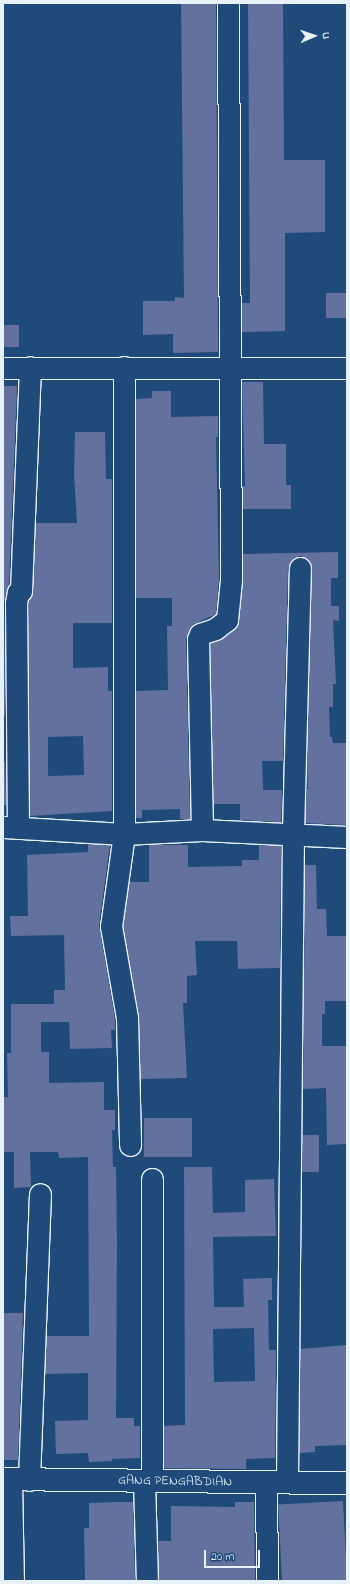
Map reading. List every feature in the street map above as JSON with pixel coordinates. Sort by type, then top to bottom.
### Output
[{"type":"street","points":[[202,830],[198,639],[200,634],[222,625],[229,613],[231,580],[228,3]]},
{"type":"street","points":[[30,367],[21,591],[18,592],[16,603],[10,827],[124,834],[202,830],[293,832],[347,837]]},
{"type":"street","points":[[124,367],[124,834],[111,926],[127,1018],[130,1145]]},
{"type":"street","points":[[3,368],[347,368]]},
{"type":"street","points":[[267,1581],[276,1483],[300,568]]},
{"type":"street","points":[[148,1581],[152,1179]]},
{"type":"street","points":[[13,1581],[14,1480],[40,1194]]},
{"type":"street","name":"GANG PENGABDIAN","points":[[14,1480],[347,1483]]},
{"type":"building","points":[[181,3],[216,3],[218,352],[173,353],[173,334],[143,335],[143,301],[175,301],[175,297],[184,298]]},
{"type":"building","points":[[248,3],[283,3],[284,160],[325,160],[325,232],[285,233],[285,331],[242,332],[242,303],[250,303]]},
{"type":"building","points":[[326,293],[347,293],[347,318],[326,318]]},
{"type":"building","points":[[3,325],[19,325],[19,347],[3,347]]},
{"type":"building","points":[[242,382],[263,382],[264,444],[286,444],[286,485],[291,485],[291,509],[243,509],[243,486],[245,486]]},
{"type":"building","points":[[3,386],[17,386],[9,584],[4,603],[5,716],[3,716]]},
{"type":"building","points":[[152,391],[171,391],[171,417],[218,416],[218,437],[216,437],[219,579],[216,614],[192,625],[186,639],[190,819],[180,819],[180,809],[142,810],[142,818],[136,818],[136,691],[168,690],[167,626],[172,626],[172,598],[136,598],[136,399],[152,398]]},
{"type":"building","points":[[75,432],[105,432],[106,479],[112,479],[112,623],[73,623],[73,668],[108,667],[108,691],[112,691],[112,811],[30,816],[28,604],[33,591],[36,523],[77,523],[74,474]],"holes":[[[83,736],[84,775],[48,776],[48,737]]]},
{"type":"building","points":[[338,552],[338,578],[331,578],[331,606],[339,606],[339,621],[333,620],[336,684],[333,684],[333,707],[329,707],[330,737],[332,737],[333,743],[347,743],[347,825],[305,823],[306,789],[308,789],[307,761],[312,568],[310,562],[301,556],[294,558],[288,568],[283,761],[262,761],[263,790],[282,790],[281,822],[240,820],[240,804],[213,804],[210,643],[222,639],[238,626],[243,581],[243,554]]},
{"type":"building","points":[[3,762],[5,762],[6,805],[3,805]]},
{"type":"building","points":[[88,844],[110,845],[99,925],[115,1019],[115,1030],[111,1030],[112,1048],[70,1049],[69,1022],[41,1022],[41,1052],[49,1052],[49,1083],[104,1082],[104,1110],[115,1110],[115,1130],[112,1130],[113,1167],[116,1167],[116,1418],[134,1418],[134,1426],[140,1426],[140,1458],[89,1462],[88,1453],[56,1454],[55,1421],[88,1420],[88,1373],[45,1374],[47,1336],[89,1336],[88,1157],[59,1158],[58,1152],[30,1152],[31,1187],[14,1188],[14,1152],[3,1152],[3,1097],[8,1097],[7,1053],[11,1053],[11,1004],[54,1004],[54,990],[65,990],[64,935],[11,936],[10,916],[28,916],[27,855],[88,852]]},
{"type":"building","points":[[149,845],[188,845],[188,867],[242,866],[242,860],[259,860],[259,845],[281,846],[280,968],[238,969],[237,941],[195,941],[197,975],[187,976],[187,1003],[183,1003],[187,1078],[140,1079],[139,1016],[123,926],[129,882],[149,882]]},
{"type":"building","points":[[305,865],[316,865],[317,909],[326,909],[327,936],[347,936],[347,1001],[325,1001],[325,1014],[322,1014],[322,1046],[347,1046],[347,1144],[327,1145],[326,1088],[303,1089]]},
{"type":"building","points":[[144,1118],[192,1118],[192,1157],[144,1157]]},
{"type":"building","points":[[302,1135],[319,1135],[319,1172],[302,1172]]},
{"type":"building","points":[[184,1167],[212,1167],[213,1213],[245,1212],[245,1180],[274,1179],[276,1236],[213,1237],[214,1307],[244,1307],[243,1279],[272,1278],[272,1300],[268,1300],[269,1350],[276,1350],[275,1458],[246,1459],[246,1469],[164,1468],[164,1426],[185,1425]],"holes":[[[254,1328],[255,1381],[214,1382],[213,1329]]]},
{"type":"building","points":[[3,1313],[23,1313],[18,1460],[3,1460]]},
{"type":"building","points":[[347,1345],[347,1445],[315,1446],[315,1452],[299,1453],[300,1349]]},
{"type":"building","points":[[343,1501],[347,1581],[282,1581],[278,1504]]},
{"type":"building","points":[[133,1502],[135,1581],[85,1581],[84,1528],[89,1528],[89,1503]]},
{"type":"building","points":[[235,1502],[254,1502],[255,1581],[159,1581],[158,1541],[171,1541],[171,1506],[235,1507]]}]
